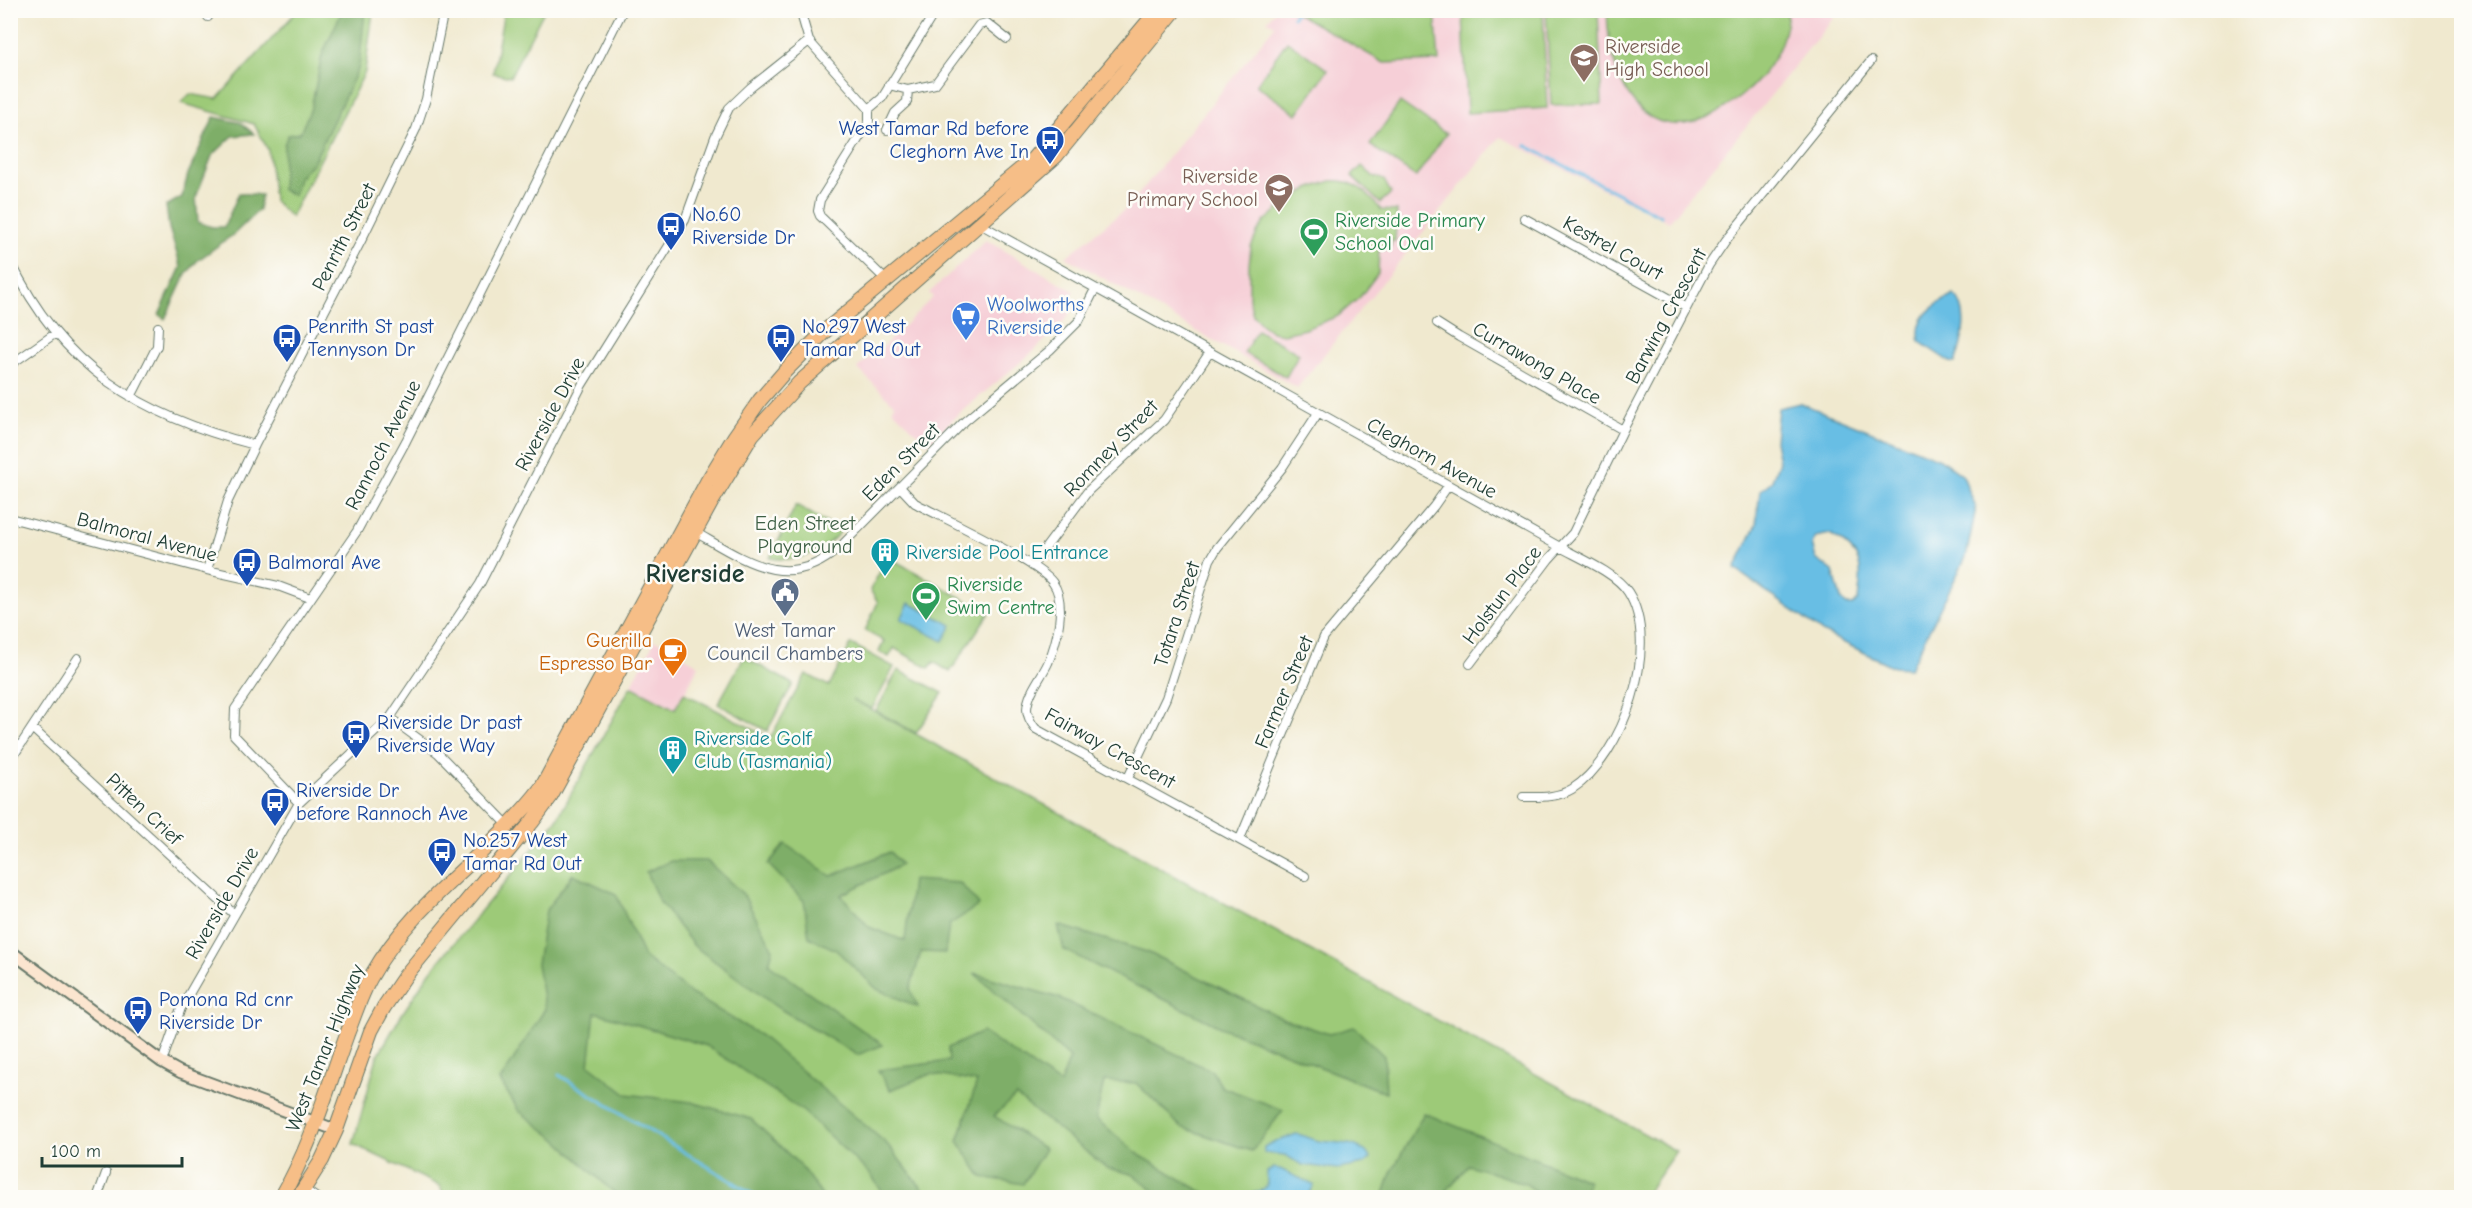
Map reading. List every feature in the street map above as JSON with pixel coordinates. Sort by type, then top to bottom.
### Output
[{"type":"highway","name":"West Tamar Highway","points":[[280,1197],[300,1163],[356,1010],[371,976],[389,948],[418,913],[509,826],[542,787],[707,482],[747,418],[807,348],[885,279],[1033,159],[1158,10]]},
{"type":"highway","name":"West Tamar Highway","points":[[301,1193],[322,1160],[336,1130],[371,1031],[384,1007],[405,976],[551,796],[732,465],[773,409],[799,383],[1056,156],[1175,10]]},
{"type":"highway","points":[[885,279],[901,294]]},
{"type":"street","name":"Penrith Street","points":[[207,570],[228,501],[416,129],[426,99],[444,10]]},
{"type":"street","name":"Rannoch Avenue","points":[[299,803],[234,735],[234,719],[239,699],[357,531],[401,451],[623,10]]},
{"type":"street","points":[[800,10],[809,41],[869,109],[869,122],[823,194],[818,211],[826,224],[885,279]]},
{"type":"street","points":[[869,109],[882,98],[936,10]]},
{"type":"street","points":[[890,85],[908,90],[935,84],[979,24],[987,23],[1007,39]]},
{"type":"street","name":"Riverside Drive","points":[[162,1062],[181,1008],[299,803],[390,718],[480,584],[582,385],[685,220],[715,137],[729,108],[750,88],[809,41]]},
{"type":"street","name":"Barwing Crescent","points":[[1560,547],[1573,532],[1708,265],[1871,61]]},
{"type":"street","points":[[887,130],[895,113],[907,102],[908,90]]},
{"type":"street","name":"Kestrel Court","points":[[1524,218],[1685,307]]},
{"type":"street","name":"Cleghorn Avenue","points":[[980,224],[1560,547],[1624,586],[1639,617],[1641,652],[1629,707],[1618,731],[1585,779],[1559,795],[1523,797]]},
{"type":"street","points":[[10,260],[40,314],[72,353],[97,375],[131,397],[209,433],[255,445]]},
{"type":"street","name":"Eden Street","points":[[695,532],[767,570],[789,571],[807,568],[830,556],[965,421],[1050,350],[1079,321],[1093,293],[1098,288]]},
{"type":"street","name":"Currawong Place","points":[[1437,323],[1459,338],[1623,430]]},
{"type":"street","points":[[131,397],[157,346],[158,327]]},
{"type":"street","points":[[10,365],[56,333]]},
{"type":"street","name":"Romney Street","points":[[1032,566],[1088,491],[1164,420],[1210,352]]},
{"type":"street","name":"Totara Street","points":[[1128,778],[1166,698],[1210,560],[1217,548],[1282,468],[1318,413]]},
{"type":"street","name":"Farmer Street","points":[[1240,839],[1324,637],[1434,506],[1448,486]]},
{"type":"street","name":"Fairway Crescent","points":[[900,487],[915,503],[1032,566],[1053,581],[1059,602],[1059,621],[1048,662],[1028,701],[1027,711],[1030,722],[1036,729],[1305,876]]},
{"type":"street","name":"Balmoral Avenue","points":[[10,518],[207,570],[278,586],[310,598]]},
{"type":"street","name":"Holstun Place","points":[[1470,664],[1560,547]]},
{"type":"street","points":[[10,761],[78,658]]},
{"type":"street","points":[[390,718],[438,753],[509,826]]},
{"type":"street","name":"Pitten Crief","points":[[32,728],[234,914]]},
{"type":"street","points":[[10,951],[162,1062],[180,1072],[336,1130]]},
{"type":"street","points":[[97,1197],[106,1173]]},
{"type":"street","points":[[301,1193],[317,1197]]},
{"type":"shaded area","points":[[1275,11],[1839,11],[1669,222],[1500,137],[1297,388],[1066,257],[1129,206],[1275,25],[1267,21]]},
{"type":"shaded area","name":"Woolworths Riverside","points":[[986,240],[1074,291],[1070,298],[1077,303],[1064,321],[1035,350],[954,418],[928,444],[892,409],[895,405],[857,368],[883,347],[933,297],[929,293]]},
{"type":"shaded area","points":[[655,640],[699,665],[676,710],[631,686]]},
{"type":"green space","points":[[1607,10],[1788,11],[1779,48],[1760,78],[1741,96],[1711,116],[1684,124],[1662,122],[1643,112],[1628,94],[1617,70],[1610,42]]},
{"type":"green space","points":[[297,11],[373,11],[365,72],[291,217],[274,201],[268,150],[254,124],[181,103],[190,94],[217,99]]},
{"type":"green space","points":[[342,11],[365,11],[359,67],[314,161],[299,178],[294,195],[282,190],[284,145],[288,135],[300,133],[311,108],[322,55]]},
{"type":"green space","points":[[504,11],[544,11],[510,77],[493,73]]},
{"type":"green space","points":[[1293,11],[1435,11],[1439,61],[1384,63]]},
{"type":"green space","points":[[1463,11],[1543,11],[1547,108],[1467,113]]},
{"type":"green space","points":[[1546,11],[1598,11],[1602,104],[1551,105]]},
{"type":"green space","points":[[1287,41],[1328,70],[1297,114],[1256,85]]},
{"type":"green space","points":[[1400,102],[1446,134],[1416,177],[1370,145]]},
{"type":"green space","points":[[214,117],[241,123],[254,134],[233,136],[212,156],[196,197],[198,222],[212,227],[224,227],[239,193],[261,195],[259,210],[234,234],[197,261],[185,276],[165,319],[159,315],[181,267],[169,228],[166,206],[182,197],[188,174]]},
{"type":"green space","points":[[1362,166],[1373,176],[1384,180],[1391,193],[1380,203],[1352,176]]},
{"type":"green space","name":"Riverside Primary School Oval","points":[[1331,181],[1347,182],[1359,188],[1381,210],[1397,211],[1395,241],[1391,241],[1391,246],[1387,246],[1387,249],[1379,249],[1378,273],[1360,297],[1338,316],[1305,329],[1284,334],[1272,332],[1253,315],[1249,299],[1251,247],[1265,221],[1288,201],[1308,189]]},
{"type":"green space","points":[[1257,330],[1299,354],[1286,377],[1244,353]]},
{"type":"green space","name":"Eden Street Playground","points":[[796,505],[841,531],[826,545],[809,554],[790,559],[770,558]]},
{"type":"green space","name":"Riverside Swim Centre","points":[[888,557],[989,613],[950,672],[934,662],[929,668],[894,648],[889,657],[879,652],[884,641],[865,631],[878,602],[870,590]]},
{"type":"green space","points":[[851,644],[894,667],[872,709],[852,699],[1676,1151],[1643,1198],[444,1198],[440,1186],[353,1144],[377,1057],[402,1014],[430,972],[556,821],[631,686],[675,709],[684,693],[770,738],[806,674],[829,686]]},
{"type":"green space","points":[[744,657],[793,684],[767,731],[718,704]]},
{"type":"green space","points":[[898,670],[943,693],[916,733],[876,711]]},
{"type":"green space","points":[[785,844],[831,876],[890,852],[901,865],[841,895],[869,927],[905,941],[912,880],[960,883],[979,905],[949,925],[945,953],[921,952],[910,989],[918,1007],[877,989],[836,950],[809,937],[804,901],[768,864]]},
{"type":"green space","points":[[671,861],[707,861],[743,894],[773,949],[769,964],[883,1045],[857,1055],[777,1007],[694,946],[659,901],[646,872]]},
{"type":"green space","points":[[573,874],[616,894],[644,957],[690,993],[761,1036],[887,1144],[929,1197],[886,1197],[870,1174],[804,1112],[707,1046],[595,1012],[589,1065],[626,1094],[691,1102],[751,1119],[800,1165],[823,1197],[619,1197],[556,1139],[519,1111],[500,1081],[545,1009],[537,964],[546,910]]},
{"type":"green space","points":[[1058,925],[1147,952],[1284,1019],[1329,1034],[1354,1027],[1384,1056],[1386,1093],[1220,1027],[1064,950]]},
{"type":"green space","points":[[974,973],[1059,998],[1212,1071],[1222,1087],[1283,1110],[1252,1151],[1181,1127],[1136,1083],[1104,1081],[1096,1119],[1141,1156],[1211,1197],[1162,1197],[1132,1174],[1107,1168],[1016,1096],[994,1116],[1045,1149],[1023,1184],[982,1177],[958,1141],[977,1082],[931,1074],[890,1090],[878,1070],[949,1061],[948,1048],[982,1032],[1060,1084],[1070,1058]]},
{"type":"green space","points":[[1424,1113],[1589,1181],[1582,1197],[1544,1197],[1526,1184],[1469,1165],[1441,1197],[1383,1197],[1391,1173]]},
{"type":"water","points":[[1954,295],[1959,301],[1964,318],[1964,328],[1955,363],[1920,342],[1919,333],[1920,325],[1927,312]]},
{"type":"water","points":[[1800,403],[1940,459],[1963,476],[1976,508],[1966,557],[1910,668],[1894,667],[1824,633],[1735,569],[1756,525],[1760,491],[1772,481],[1779,461],[1775,441],[1778,408]],"holes":[[[1830,534],[1855,554],[1860,569],[1858,600],[1853,605],[1846,605],[1841,599],[1833,571],[1816,559],[1812,544],[1816,537]]]},
{"type":"water","points":[[909,603],[952,625],[943,641],[901,619]]},
{"type":"water","points":[[1296,1134],[1355,1146],[1366,1152],[1370,1158],[1364,1164],[1338,1169],[1302,1165],[1285,1155],[1264,1153],[1264,1147]]},
{"type":"water","points":[[1274,1168],[1314,1185],[1309,1194],[1303,1197],[1251,1197],[1250,1193],[1260,1192],[1267,1186],[1267,1172]]},
{"type":"waterway","points":[[1293,17],[1297,10]]},
{"type":"waterway","points":[[1525,145],[1661,216]]},
{"type":"waterway","points":[[559,1075],[759,1198]]},
{"type":"place","name":"Riverside High School","points":[[1584,84]]},
{"type":"place","name":"West Tamar Rd before Cleghorn Ave In","points":[[1050,166]]},
{"type":"place","name":"Riverside Primary School","points":[[1279,214]]},
{"type":"place","name":"No.60 Riverside Dr","points":[[671,252]]},
{"type":"place","name":"Riverside Primary School Oval","points":[[1314,258]]},
{"type":"place","name":"Woolworths Riverside","points":[[966,342]]},
{"type":"place","name":"Penrith St past Tennyson Dr","points":[[287,364]]},
{"type":"place","name":"No.297 West Tamar Rd Out","points":[[781,364]]},
{"type":"place","name":"Riverside Pool Entrance","points":[[885,578]]},
{"type":"place","name":"Balmoral Ave","points":[[247,588]]},
{"type":"place","name":"West Tamar Council Chambers","points":[[785,618]]},
{"type":"place","name":"Riverside Swim Centre","points":[[926,622]]},
{"type":"place","name":"Guerilla Espresso Bar","points":[[673,678]]},
{"type":"place","name":"Riverside Dr past Riverside Way","points":[[356,760]]},
{"type":"place","name":"Riverside Golf Club (Tasmania)","points":[[673,776]]},
{"type":"place","name":"Riverside Dr before Rannoch Ave","points":[[275,828]]},
{"type":"place","name":"No.257 West Tamar Rd Out","points":[[442,878]]},
{"type":"place","name":"Pomona Rd cnr Riverside Dr","points":[[138,1036]]},
{"type":"district","name":"Riverside","points":[[695,574]]}]
